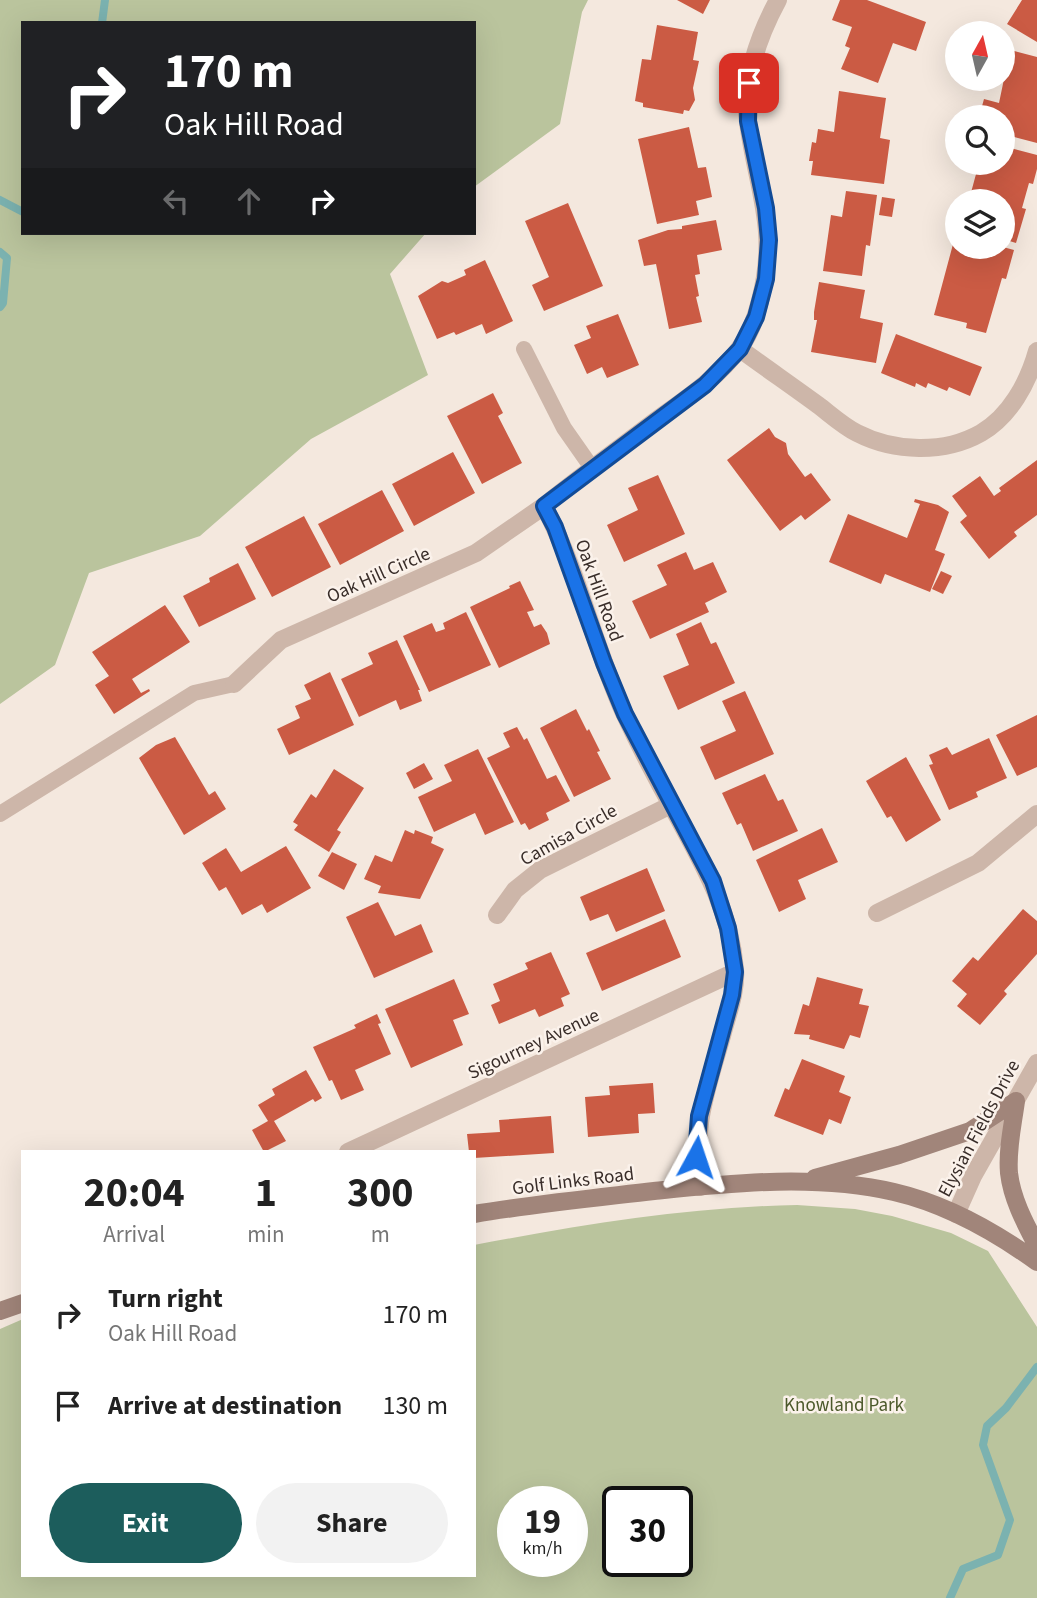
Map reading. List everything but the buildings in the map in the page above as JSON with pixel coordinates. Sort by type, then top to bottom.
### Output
[{"type":"main road","points":[[802,1182],[899,1155],[970,1131],[1016,1101]]},
{"type":"main road","points":[[1016,1101],[1009,1173],[1013,1193],[1037,1246]]},
{"type":"main road","name":"Golf Links Road","points":[[476,1214],[543,1203],[700,1187],[802,1182],[865,1187],[919,1199],[956,1214],[999,1237],[1037,1262]]},
{"type":"main road","points":[[0,1311],[21,1304]]},
{"type":"street","points":[[544,506],[705,385],[740,349],[756,317],[766,279],[769,240],[766,208],[748,121],[749,83],[757,48],[778,0]]},
{"type":"street","points":[[740,349],[856,433],[888,445],[919,449],[950,444],[981,433],[1007,411],[1031,373],[1037,351]]},
{"type":"street","name":"Oak Hill Circle","points":[[234,684],[281,640],[476,553],[544,506]]},
{"type":"street","name":"Oak Hill Road","points":[[544,506],[555,527],[625,714],[713,881],[728,928],[735,972],[727,1017],[699,1116],[696,1157],[700,1187]]},
{"type":"street","name":"Camisa Circle","points":[[497,915],[515,890],[540,870],[671,805]]},
{"type":"street","points":[[877,913],[978,863],[1037,814]]},
{"type":"street","name":"Sigourney Avenue","points":[[352,1150],[735,972]]},
{"type":"street","name":"Elysian Fields Drive","points":[[956,1214],[973,1177],[1037,1063]]},
{"type":"lane","points":[[524,349],[564,428],[592,468]]},
{"type":"lane","points":[[0,814],[194,693],[234,684]]},
{"type":"green space","points":[[0,0],[588,0],[582,12],[560,124],[476,186],[476,21],[21,21],[21,235],[424,235],[390,274],[428,375],[311,439],[200,536],[89,573],[55,665],[0,704]]},
{"type":"green space","name":"Knowland Park","points":[[797,1205],[855,1209],[892,1216],[951,1233],[988,1251],[1037,1327],[1037,1598],[0,1598],[0,1329],[21,1320],[21,1577],[476,1577],[476,1245],[634,1218],[756,1206]]},
{"type":"waterway","points":[[102,21],[105,0]]},
{"type":"waterway","points":[[0,200],[21,211]]},
{"type":"waterway","points":[[0,252],[7,258],[3,303],[0,307]]},
{"type":"waterway","points":[[950,1598],[963,1569],[998,1555],[1010,1520],[983,1445],[987,1426],[1006,1408],[1037,1367]]},
{"type":"route","points":[[696,1157],[699,1116],[732,995],[735,972],[728,928],[713,881],[625,714],[555,527],[544,506],[705,385],[740,349],[756,317],[766,279],[769,240],[766,208],[748,121],[749,83]]}]
